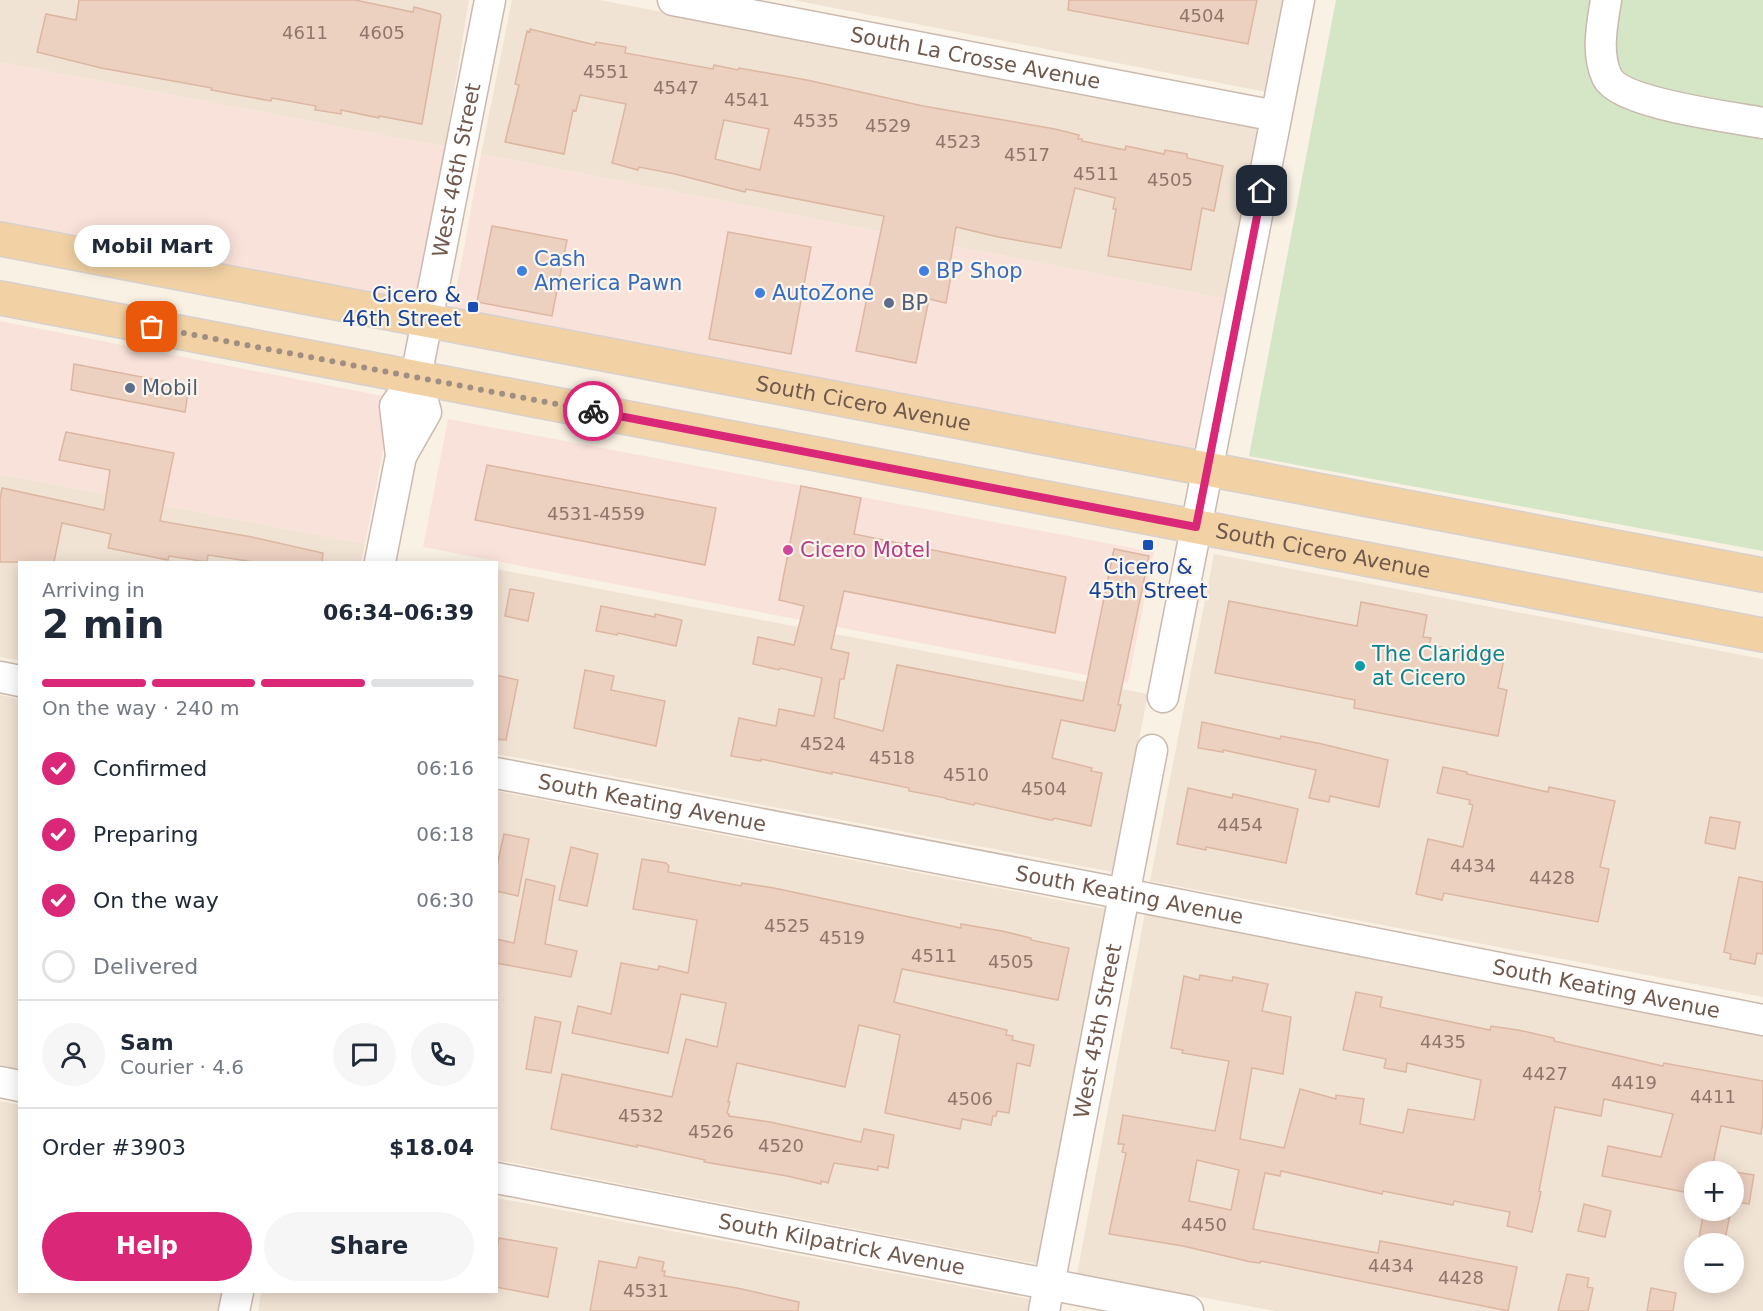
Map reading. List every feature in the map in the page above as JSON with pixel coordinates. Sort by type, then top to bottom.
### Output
[{"type":"main road","name":"South Cicero Avenue","points":[[0,239],[1763,575]]},
{"type":"main road","name":"South Cicero Avenue","points":[[0,298],[1763,635]]},
{"type":"street","name":"West 46th Street","points":[[380,561],[401,456],[426,412],[416,377],[490,0]]},
{"type":"street","name":"South La Crosse Avenue","points":[[673,0],[1276,116]]},
{"type":"street","points":[[1163,697],[1299,0]]},
{"type":"street","points":[[1606,0],[1600,49],[1608,78],[1630,95],[1668,105],[1763,123]]},
{"type":"street","points":[[0,677],[18,681]]},
{"type":"street","name":"West 45th Street","points":[[1047,1298],[1152,750]]},
{"type":"street","name":"South Keating Avenue","points":[[498,773],[1763,1020]]},
{"type":"street","points":[[0,1082],[18,1086]]},
{"type":"street","name":"South Kilpatrick Avenue","points":[[498,1178],[1047,1298],[1188,1311]]},
{"type":"street","points":[[234,1311],[238,1293]]},
{"type":"shaded area","points":[[0,0],[469,0],[445,147],[0,62]]},
{"type":"shaded area","points":[[512,0],[600,0],[1260,128],[1226,299],[481,154]]},
{"type":"shaded area","points":[[793,0],[1284,0],[1266,92]]},
{"type":"shaded area","points":[[0,62],[445,147],[415,301],[0,222]]},
{"type":"shaded area","points":[[481,154],[1226,299],[1196,454],[453,308]]},
{"type":"shaded area","points":[[0,321],[393,398],[365,544],[0,474]]},
{"type":"shaded area","name":"Cicero Motel","points":[[448,419],[1154,552],[1128,683],[423,547]]},
{"type":"shaded area","points":[[0,474],[365,544],[361,561],[18,561],[18,660],[0,657]]},
{"type":"shaded area","points":[[1214,554],[1763,659],[1763,997],[1150,881]]},
{"type":"shaded area","points":[[498,569],[1148,694],[1113,872],[498,754]]},
{"type":"shaded area","points":[[0,695],[18,699],[18,1069],[0,1065]]},
{"type":"shaded area","points":[[498,791],[1106,909],[1037,1264],[498,1160]]},
{"type":"shaded area","points":[[1145,913],[1763,1032],[1763,1311],[1275,1311],[1077,1274]]},
{"type":"shaded area","points":[[0,1101],[18,1105],[18,1293],[222,1293],[218,1311],[0,1311]]},
{"type":"shaded area","points":[[498,1198],[1030,1299],[1028,1311],[258,1311],[261,1293],[498,1293]]},
{"type":"green space","points":[[1336,0],[1763,0],[1763,551],[1249,456]]},
{"type":"building","points":[[79,0],[355,0],[413,12],[414,7],[440,14],[422,124],[341,110],[341,114],[315,110],[316,106],[272,98],[271,101],[211,90],[212,88],[101,68],[37,52],[46,14],[76,20]]},
{"type":"building","points":[[1069,0],[1257,0],[1248,44],[1068,10]]},
{"type":"building","points":[[530,29],[595,45],[596,42],[626,47],[625,53],[713,69],[714,65],[807,80],[923,106],[1055,129],[1079,135],[1078,139],[1082,141],[1125,150],[1126,146],[1164,154],[1165,150],[1187,154],[1187,158],[1223,166],[1214,211],[1202,208],[1191,270],[1108,256],[1116,209],[1113,209],[1115,198],[1075,188],[1061,248],[956,227],[950,264],[953,265],[946,303],[929,299],[916,363],[856,351],[884,216],[746,189],[745,192],[675,174],[639,167],[638,170],[612,163],[626,104],[580,95],[576,111],[573,110],[564,154],[505,142],[519,85],[515,84],[527,31],[530,32]],"holes":[[[724,120],[769,129],[760,170],[715,159]]]},
{"type":"building","name":"Cash America Pawn","points":[[492,226],[567,240],[552,316],[477,302]]},
{"type":"building","name":"AutoZone","points":[[728,232],[811,247],[791,354],[709,339]]},
{"type":"building","name":"Mobil","points":[[74,364],[189,386],[185,412],[71,390]]},
{"type":"building","points":[[66,432],[174,453],[160,521],[252,537],[323,553],[322,561],[247,561],[208,555],[207,561],[169,556],[168,560],[108,548],[111,534],[62,523],[54,561],[0,562],[2,488],[104,510],[110,470],[59,460]]},
{"type":"building","points":[[487,465],[716,508],[705,565],[475,520]]},
{"type":"building","points":[[801,486],[861,498],[854,534],[1066,577],[1055,633],[844,591],[831,649],[849,653],[844,679],[840,679],[834,718],[883,731],[897,665],[1083,701],[1114,549],[1149,556],[1118,705],[1121,705],[1115,731],[1061,720],[1052,758],[1092,768],[1091,771],[1102,773],[1091,826],[1054,818],[1050,820],[975,803],[974,805],[909,791],[909,788],[832,772],[832,774],[761,759],[761,761],[731,756],[739,718],[776,726],[779,709],[814,716],[822,678],[753,664],[758,637],[794,645],[804,606],[779,600]]},
{"type":"building","points":[[510,589],[534,593],[528,621],[505,616]]},
{"type":"building","name":"The Claridge at Cicero","points":[[1229,601],[1357,626],[1361,602],[1427,615],[1423,637],[1431,638],[1429,645],[1504,659],[1498,688],[1507,690],[1498,736],[1354,708],[1355,700],[1215,673]]},
{"type":"building","points":[[601,606],[682,620],[676,646],[618,633],[617,635],[596,631]]},
{"type":"building","points":[[585,670],[614,676],[611,690],[665,701],[656,746],[574,728]]},
{"type":"building","points":[[498,675],[518,680],[506,740],[498,739]]},
{"type":"building","points":[[1202,722],[1280,739],[1281,736],[1322,744],[1388,760],[1379,807],[1330,796],[1329,802],[1309,798],[1316,770],[1223,750],[1223,752],[1198,748]]},
{"type":"building","points":[[1443,767],[1548,792],[1549,787],[1615,801],[1600,867],[1609,869],[1598,922],[1444,893],[1442,900],[1416,894],[1428,839],[1463,847],[1473,805],[1469,804],[1470,800],[1437,793]]},
{"type":"building","points":[[1188,788],[1232,798],[1233,794],[1298,809],[1286,863],[1206,847],[1206,850],[1177,844]]},
{"type":"building","points":[[1710,817],[1740,822],[1735,849],[1705,843]]},
{"type":"building","points":[[504,834],[529,839],[518,896],[498,891],[498,861]]},
{"type":"building","points":[[571,847],[598,854],[587,906],[559,900]]},
{"type":"building","points":[[642,859],[666,863],[669,866],[668,872],[741,886],[742,883],[774,888],[961,928],[961,924],[1002,931],[1069,948],[1058,1000],[902,969],[894,1002],[1007,1030],[1006,1035],[1013,1036],[1012,1040],[1034,1045],[1030,1066],[1017,1063],[1009,1113],[997,1111],[991,1125],[962,1119],[960,1129],[885,1113],[900,1035],[859,1025],[845,1087],[737,1063],[727,1113],[729,1116],[770,1122],[861,1142],[864,1129],[894,1135],[888,1168],[878,1166],[878,1170],[834,1163],[828,1183],[821,1181],[821,1184],[551,1129],[562,1074],[672,1097],[686,1039],[717,1047],[726,1003],[681,994],[668,1053],[572,1033],[578,1006],[611,1014],[621,963],[658,970],[659,966],[688,973],[697,920],[633,909]]},
{"type":"building","points":[[1739,877],[1763,882],[1763,954],[1757,953],[1755,964],[1730,959],[1731,954],[1724,952]]},
{"type":"building","points":[[526,879],[555,886],[545,944],[577,951],[571,977],[498,963],[498,939],[514,943]]},
{"type":"building","points":[[1200,975],[1232,981],[1233,977],[1268,984],[1262,1011],[1291,1017],[1283,1074],[1252,1068],[1240,1139],[1284,1148],[1300,1089],[1336,1099],[1336,1095],[1364,1099],[1360,1124],[1403,1133],[1408,1109],[1474,1120],[1481,1080],[1407,1063],[1406,1072],[1384,1068],[1386,1059],[1343,1050],[1356,992],[1382,997],[1380,1007],[1490,1030],[1491,1026],[1518,1030],[1554,1038],[1554,1041],[1663,1066],[1664,1063],[1763,1081],[1761,1134],[1721,1126],[1714,1161],[1684,1161],[1684,1192],[1602,1176],[1608,1146],[1661,1157],[1673,1114],[1604,1099],[1601,1116],[1555,1107],[1532,1232],[1507,1226],[1510,1212],[1454,1201],[1453,1205],[1383,1191],[1382,1194],[1281,1171],[1280,1176],[1265,1173],[1253,1229],[1378,1253],[1380,1241],[1517,1267],[1508,1311],[1261,1261],[1260,1263],[1251,1262],[1183,1246],[1109,1234],[1126,1153],[1122,1152],[1124,1144],[1118,1144],[1123,1115],[1215,1131],[1229,1061],[1182,1053],[1183,1050],[1171,1048],[1184,976],[1199,980]],"holes":[[[1197,1160],[1239,1170],[1231,1210],[1189,1201]]]},
{"type":"building","points":[[535,1017],[561,1022],[551,1073],[526,1069]]},
{"type":"building","points":[[1744,1174],[1754,1175],[1749,1204],[1744,1203]]},
{"type":"building","points":[[1584,1204],[1611,1211],[1605,1237],[1578,1231]]},
{"type":"building","points":[[1702,1221],[1729,1221],[1726,1233],[1700,1233]]},
{"type":"building","points":[[499,1238],[557,1248],[548,1297],[498,1287]]},
{"type":"building","points":[[639,1257],[664,1262],[662,1271],[665,1271],[664,1276],[737,1288],[799,1302],[798,1311],[590,1311],[599,1261],[636,1268]]},
{"type":"building","points":[[1567,1274],[1589,1278],[1587,1287],[1593,1288],[1588,1311],[1558,1311]]},
{"type":"building","points":[[1651,1288],[1676,1293],[1673,1311],[1647,1311]]},
{"type":"way so far","points":[[152,327],[593,411]]},
{"type":"place","name":"Cash America Pawn","points":[[522,271]]},
{"type":"place","name":"BP Shop","points":[[924,271]]},
{"type":"place","name":"AutoZone","points":[[760,293]]},
{"type":"place","name":"BP","points":[[889,303]]},
{"type":"place","name":"Cicero & 46th Street","points":[[473,307]]},
{"type":"place","name":"Mobil Mart","points":[[152,327]]},
{"type":"place","name":"Mobil","points":[[130,388]]},
{"type":"place","name":"Cicero & 45th Street","points":[[1148,545]]},
{"type":"place","name":"Cicero Motel","points":[[788,550]]},
{"type":"place","name":"The Claridge at Cicero","points":[[1360,666]]},
{"type":"route","points":[[593,411],[1196,527],[1262,191]]}]
